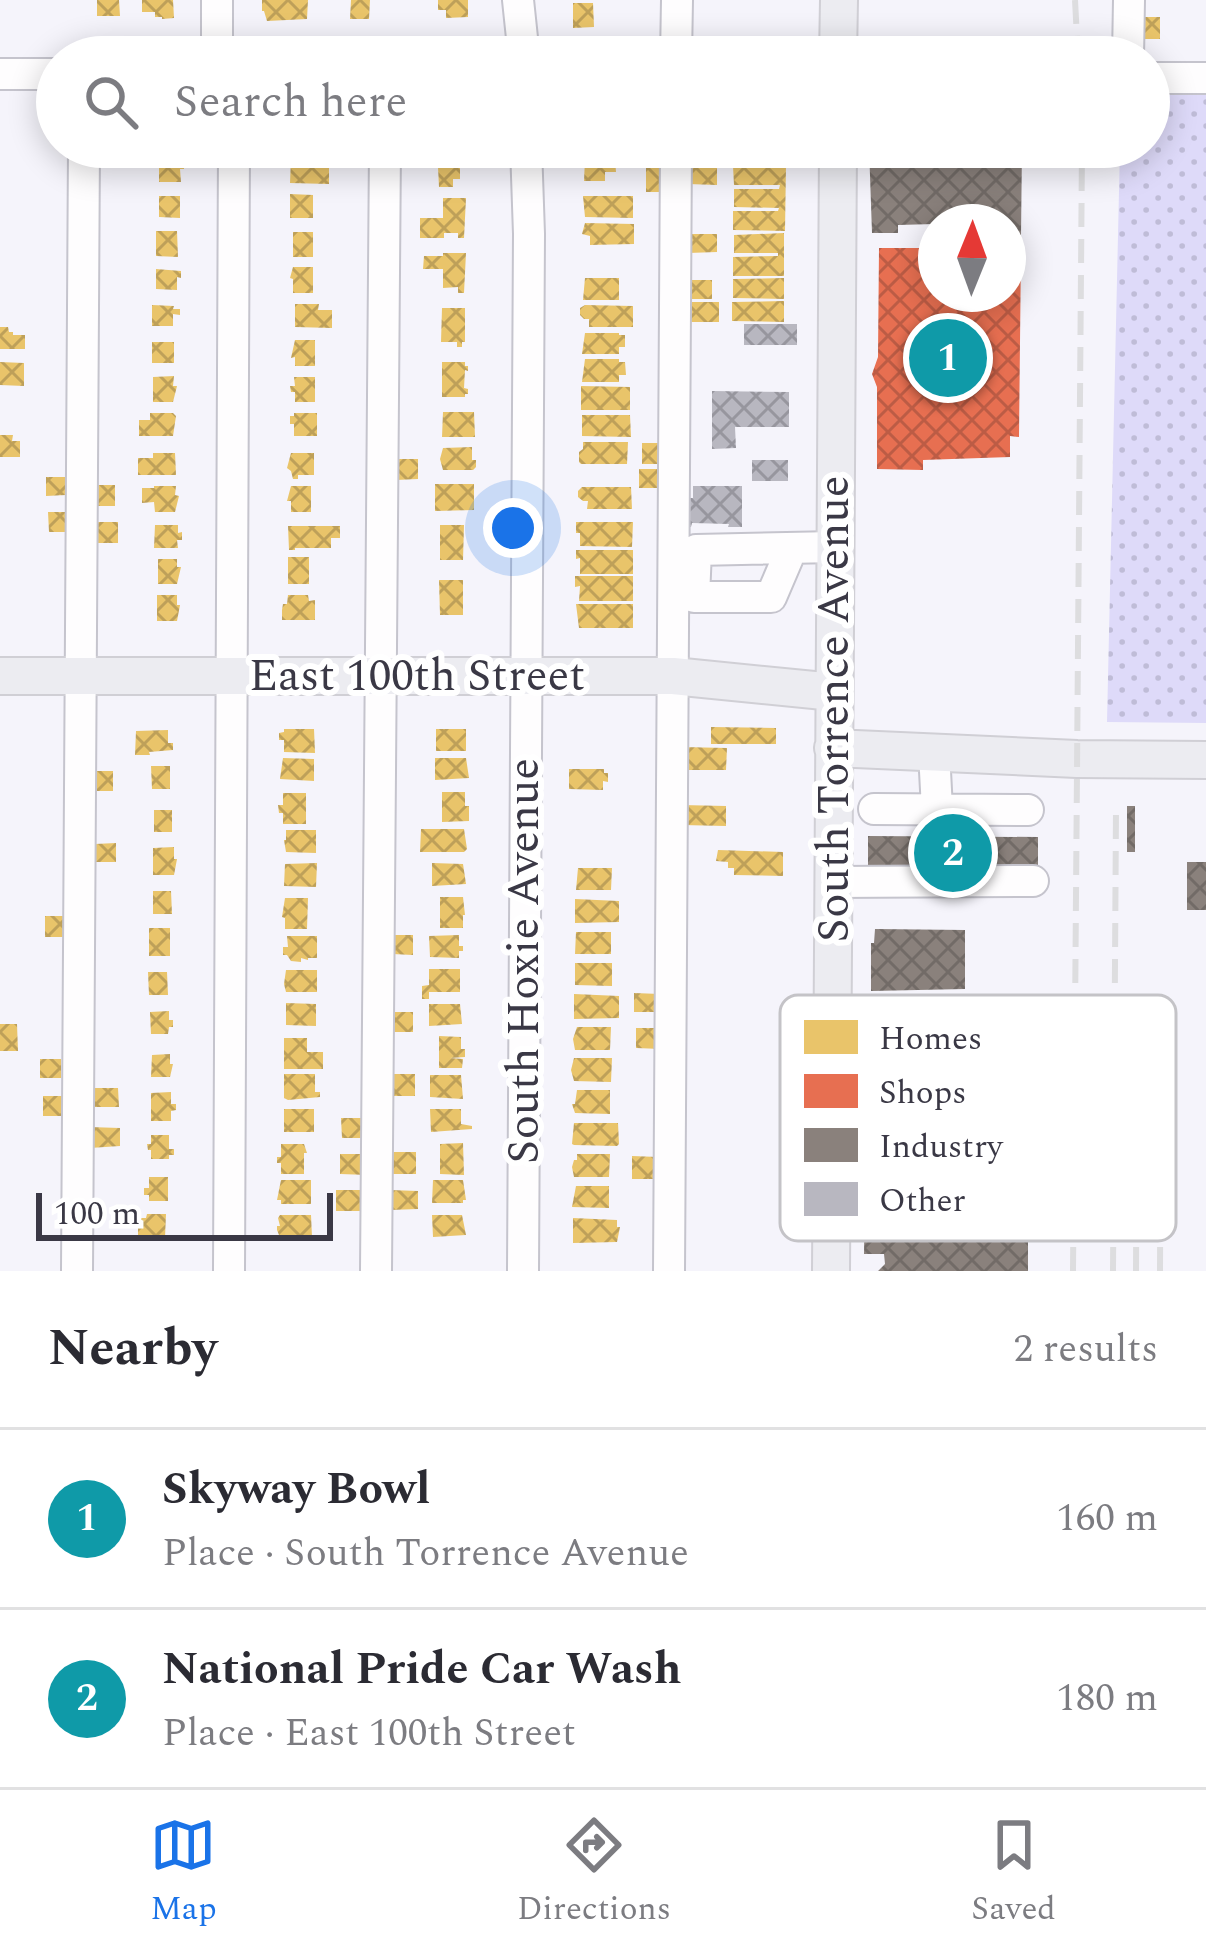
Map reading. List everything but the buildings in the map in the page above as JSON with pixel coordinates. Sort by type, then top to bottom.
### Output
[{"type":"main road","points":[[838,0],[838,36]]},
{"type":"main road","name":"South Torrence Avenue","points":[[831,995],[838,168]]},
{"type":"main road","name":"East 100th Street","points":[[0,676],[673,676],[834,692]]},
{"type":"main road","points":[[833,748],[1206,760]]},
{"type":"main road","name":"South Torrence Avenue","points":[[830,1241],[830,1271]]},
{"type":"street","points":[[217,0],[217,36]]},
{"type":"street","points":[[518,0],[522,36]]},
{"type":"street","points":[[676,36],[677,0]]},
{"type":"street","points":[[1128,36],[1129,0]]},
{"type":"street","points":[[0,74],[36,74]]},
{"type":"street","points":[[1170,78],[1206,79]]},
{"type":"street","points":[[77,1271],[85,168]]},
{"type":"street","points":[[229,1271],[234,168]]},
{"type":"street","points":[[376,1271],[385,168]]},
{"type":"street","name":"South Hoxie Avenue","points":[[523,1271],[527,168]]},
{"type":"street","points":[[669,1271],[676,168]]},
{"type":"street","points":[[792,548],[771,597],[694,597],[696,550],[835,547]]},
{"type":"street","points":[[934,752],[937,809]]},
{"type":"street","points":[[874,809],[1028,810]]},
{"type":"street","points":[[832,882],[1033,881]]},
{"type":"shaded area","points":[[1170,92],[1206,92],[1206,723],[1107,722],[1120,168],[1170,168]]},
{"type":"railway","points":[[1075,0],[1077,36]]},
{"type":"railway","points":[[1075,995],[1082,168]]},
{"type":"railway","points":[[1115,995],[1116,810]]},
{"type":"railway","points":[[1073,1241],[1073,1271]]},
{"type":"railway","points":[[1113,1241],[1113,1271]]},
{"type":"railway","points":[[1136,1241],[1136,1271]]},
{"type":"railway","points":[[1160,1241],[1160,1271]]},
{"type":"place","name":"Skyway Bowl","points":[[948,358]]},
{"type":"place","name":"National Pride Car Wash","points":[[953,853]]}]
